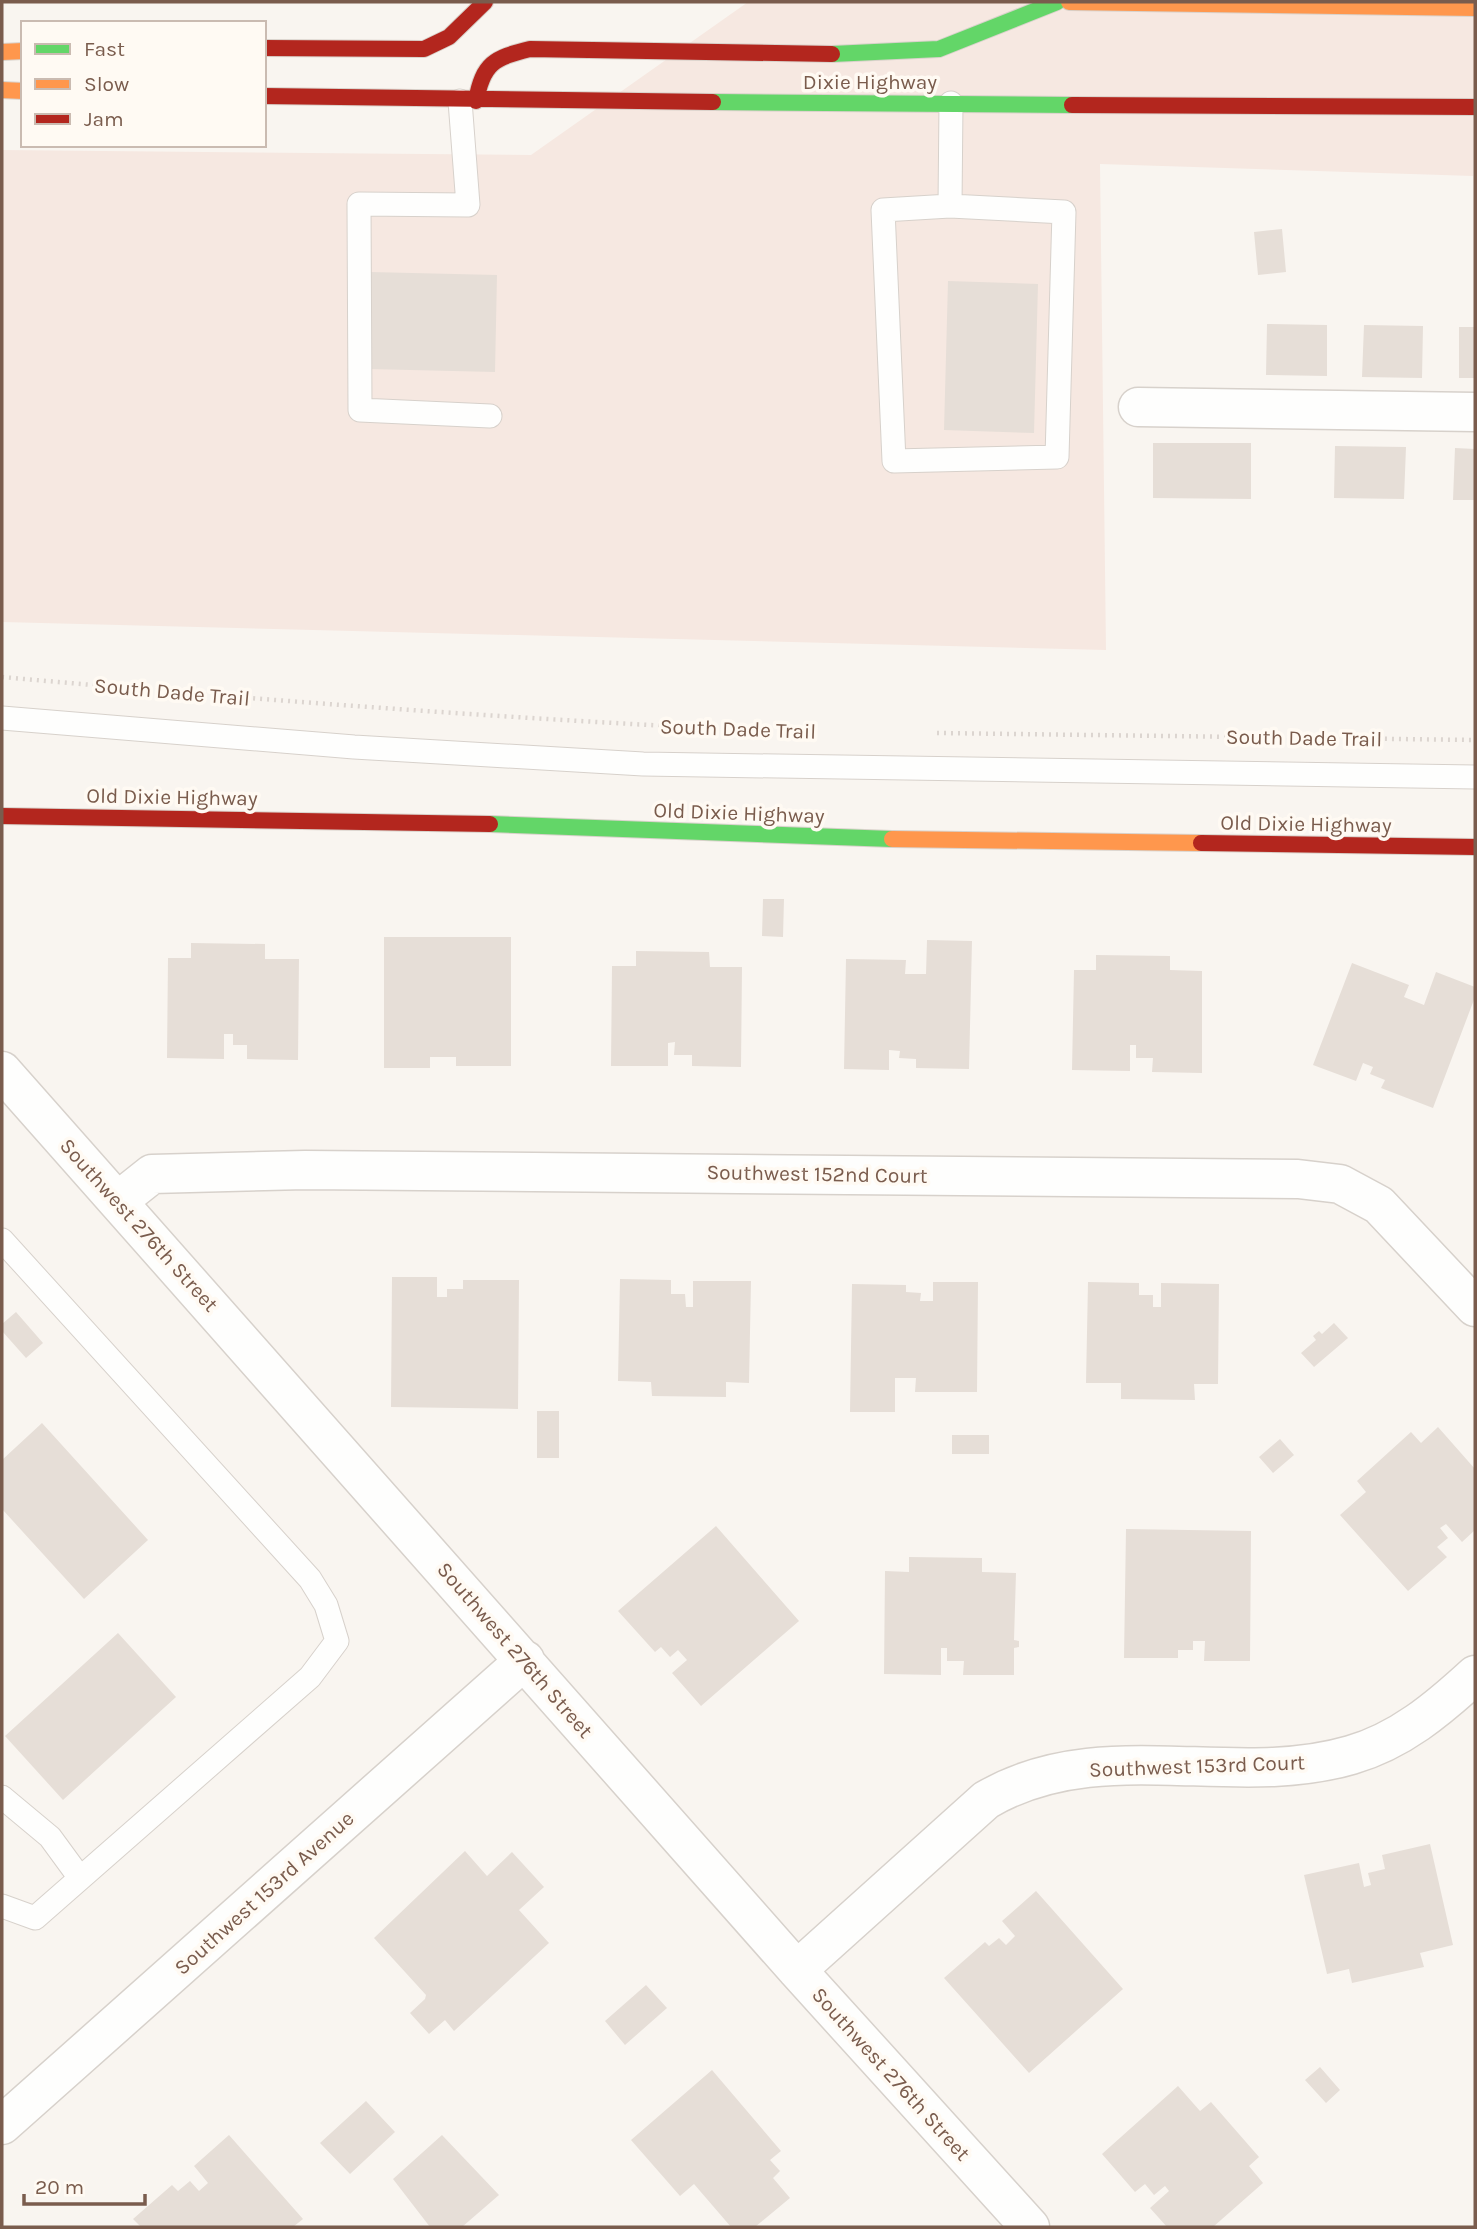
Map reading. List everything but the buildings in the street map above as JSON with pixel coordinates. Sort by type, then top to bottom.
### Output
[{"type":"main road","points":[[266,48],[424,48],[449,37],[485,2]]},
{"type":"main road","points":[[468,101],[480,75],[495,57],[530,50],[808,55],[939,49],[1057,2]]},
{"type":"main road","points":[[1069,2],[1475,8]]},
{"type":"main road","points":[[2,52],[21,51]]},
{"type":"main road","points":[[2,90],[21,90]]},
{"type":"main road","name":"Dixie Highway","points":[[266,96],[468,101],[1475,107]]},
{"type":"main road","name":"Old Dixie Highway","points":[[2,816],[466,823],[780,837],[1475,848]]},
{"type":"street","points":[[1138,407],[1475,412]]},
{"type":"street","name":"Southwest 276th Street","points":[[2,1071],[797,1970],[1030,2227]]},
{"type":"street","name":"Southwest 152nd Court","points":[[118,1201],[152,1174],[305,1170],[1298,1179],[1340,1184],[1379,1205],[1475,1307]]},
{"type":"street","name":"Southwest 153rd Avenue","points":[[2,2124],[525,1661]]},
{"type":"street","name":"Southwest 153rd Court","points":[[797,1970],[986,1800],[1006,1788],[1027,1780],[1093,1767],[1143,1764],[1284,1766],[1351,1755],[1378,1745],[1427,1718],[1475,1675]]},
{"type":"lane","points":[[468,101],[468,205],[359,204],[360,410],[490,416]]},
{"type":"lane","points":[[950,206],[951,103]]},
{"type":"lane","points":[[950,206],[1064,212],[1057,457],[894,461],[883,209],[950,206]]},
{"type":"lane","points":[[2,718],[354,747],[630,763],[1122,774],[1475,777]]},
{"type":"lane","points":[[2,1240],[310,1579],[326,1605],[337,1641],[310,1677],[35,1918],[2,1906]]},
{"type":"lane","points":[[2,1797],[50,1837],[80,1878]]},
{"type":"path","name":"South Dade Trail","points":[[2,677],[219,697],[574,722],[780,731]]},
{"type":"path","name":"South Dade Trail","points":[[933,733],[1475,740]]},
{"type":"shaded area","points":[[748,2],[1475,2],[1473,176],[1100,164],[1106,650],[2,622],[2,150],[531,155]]},
{"type":"traffic: fast","points":[[832,54],[939,49],[1057,2]]},
{"type":"traffic: fast","points":[[713,102],[1072,105]]},
{"type":"traffic: fast","points":[[490,824],[892,839]]},
{"type":"traffic: slow","points":[[1069,2],[1475,8]]},
{"type":"traffic: slow","points":[[2,52],[21,51]]},
{"type":"traffic: slow","points":[[2,90],[21,91]]},
{"type":"traffic: slow","points":[[892,839],[1201,843]]},
{"type":"traffic: jam","points":[[266,48],[424,49],[449,37],[485,2]]},
{"type":"traffic: jam","points":[[476,101],[482,78],[492,64],[530,49],[832,54]]},
{"type":"traffic: jam","points":[[266,96],[713,102]]},
{"type":"traffic: jam","points":[[1072,105],[1475,107]]},
{"type":"traffic: jam","points":[[2,816],[490,824]]},
{"type":"traffic: jam","points":[[1201,843],[1475,847]]}]
